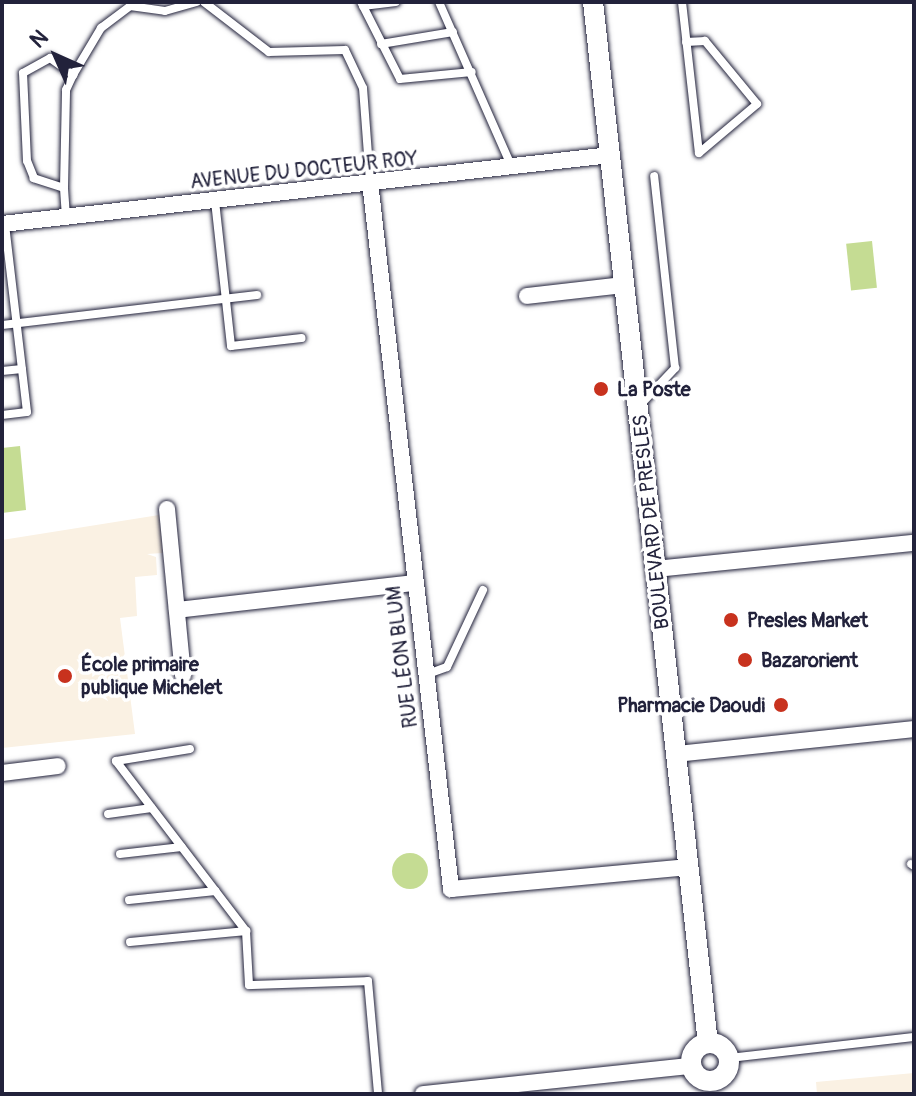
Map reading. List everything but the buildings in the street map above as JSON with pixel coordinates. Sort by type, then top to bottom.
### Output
[{"type":"street","name":"BOULEVARD DE PRESLES","points":[[593,2],[708,1043]]},
{"type":"street","name":"AVENUE DU DOCTEUR ROY","points":[[3,224],[610,155]]},
{"type":"street","name":"RUE LÉON BLUM","points":[[370,182],[413,583],[451,889],[689,867]]},
{"type":"street","points":[[527,296],[624,285]]},
{"type":"street","points":[[167,509],[183,675]]},
{"type":"street","points":[[656,569],[914,543]]},
{"type":"street","points":[[177,610],[413,583]]},
{"type":"street","points":[[676,754],[914,729]]},
{"type":"street","points":[[2,773],[58,766]]},
{"type":"street","points":[[708,1043],[729,1058],[727,1070],[713,1088],[691,1066],[693,1054],[708,1043]]},
{"type":"street","points":[[423,1094],[691,1066]]},
{"type":"lane","points":[[66,217],[66,90],[101,28],[130,6],[165,11],[197,2]]},
{"type":"lane","points":[[204,2],[269,52],[345,50],[363,88],[370,182]]},
{"type":"lane","points":[[396,2],[362,4],[400,79],[472,72]]},
{"type":"lane","points":[[439,2],[512,166]]},
{"type":"lane","points":[[682,2],[686,42],[691,89],[699,153],[757,104],[705,41],[686,42]]},
{"type":"lane","points":[[381,44],[453,32]]},
{"type":"lane","points":[[64,188],[34,178],[18,83],[50,58],[73,75]]},
{"type":"lane","points":[[638,408],[675,368],[654,176]]},
{"type":"lane","points":[[215,200],[231,346],[302,338]]},
{"type":"lane","points":[[2,415],[27,412],[3,224]]},
{"type":"lane","points":[[2,325],[257,295]]},
{"type":"lane","points":[[2,371],[22,369]]},
{"type":"lane","points":[[425,675],[447,667],[483,590]]},
{"type":"lane","points":[[190,749],[116,761],[246,931],[249,985],[368,981],[378,1094]]},
{"type":"lane","points":[[108,814],[152,808]]},
{"type":"lane","points":[[120,854],[182,847]]},
{"type":"lane","points":[[129,900],[216,891]]},
{"type":"lane","points":[[130,942],[246,931]]},
{"type":"lane","points":[[729,1058],[914,1037]]},
{"type":"shaded area","name":"École primaire publique Michelet","points":[[159,515],[163,553],[147,554],[156,557],[157,575],[135,577],[137,616],[120,618],[135,734],[2,748],[2,540]]},
{"type":"shaded area","points":[[914,1073],[914,1094],[817,1094],[816,1082]]},
{"type":"green space","points":[[872,241],[877,288],[851,290],[846,244]]},
{"type":"green space","points":[[20,446],[26,510],[2,513],[2,448]]},
{"type":"green space","points":[[410,853],[423,858],[428,871],[423,884],[410,889],[397,884],[392,871],[397,858]]},
{"type":"place","name":"La Poste","points":[[601,389]]},
{"type":"place","name":"Presles Market","points":[[731,620]]},
{"type":"place","name":"Bazarorient","points":[[745,660]]},
{"type":"place","name":"École primaire publique Michelet","points":[[65,676]]},
{"type":"place","name":"Pharmacie Daoudi","points":[[781,705]]}]
